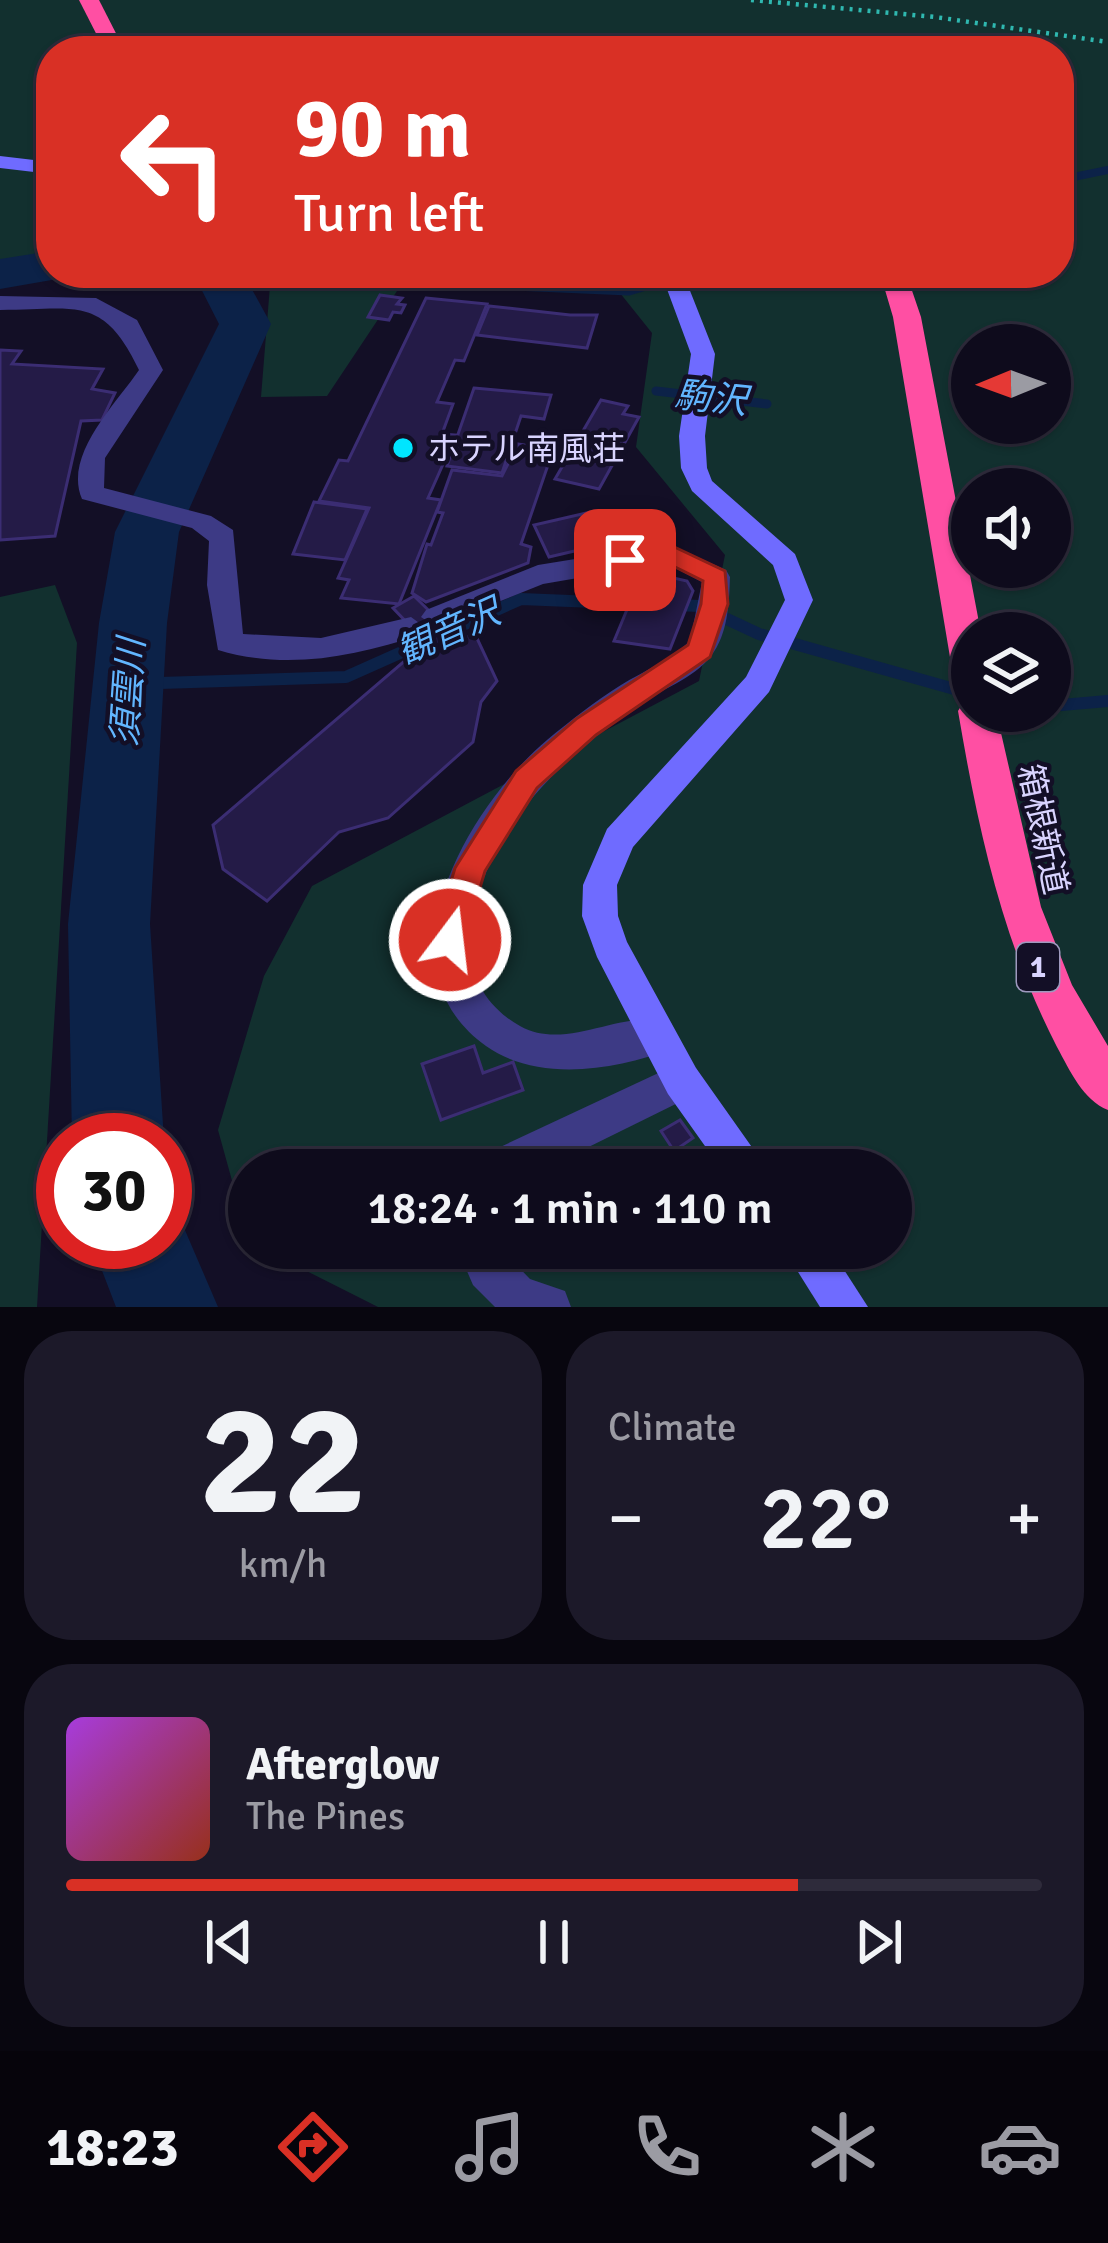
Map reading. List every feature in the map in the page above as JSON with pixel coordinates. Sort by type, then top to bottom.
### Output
[{"type":"highway","points":[[89,2],[107,36]]},
{"type":"highway","points":[[898,288],[907,317],[960,612]]},
{"type":"highway","name":"箱根新道","points":[[981,732],[999,833],[1040,973],[1068,1028],[1108,1087]]},
{"type":"main road","points":[[0,162],[36,166]]},
{"type":"main road","points":[[679,288],[703,354],[693,417],[692,470],[701,485],[785,561],[799,600],[770,664],[736,712],[619,838],[600,886],[600,916],[610,946],[682,1081],[732,1149]]},
{"type":"main road","points":[[819,1269],[846,1307]]},
{"type":"street","points":[[0,303],[88,303],[129,325],[152,370],[92,458],[91,493],[200,522],[223,537],[221,585],[230,642],[268,652],[347,648],[423,623],[538,575],[668,553],[716,577],[715,604],[700,650],[586,727],[527,779],[470,868],[450,940],[453,972],[466,1000],[492,1031],[519,1048],[551,1054],[658,1036]]},
{"type":"street","points":[[541,1149],[682,1081]]},
{"type":"street","points":[[487,1269],[504,1289],[548,1307]]},
{"type":"path","points":[[751,0],[935,17],[1066,36]]},
{"type":"path","points":[[1074,37],[1108,42]]},
{"type":"green space","points":[[0,0],[1108,0],[1108,1307],[378,1307],[303,1269],[912,1269],[912,1149],[228,1149],[228,1166],[218,1130],[264,976],[312,886],[699,681],[725,555],[636,447],[652,333],[616,288],[1074,288],[1074,36],[36,36],[36,258],[0,263]]},
{"type":"green space","points":[[270,288],[399,288],[327,396],[261,397]]},
{"type":"green space","points":[[55,585],[77,643],[49,1113],[36,1113],[37,1307],[0,1307],[0,597]]},
{"type":"building","points":[[380,295],[402,298],[397,304],[405,305],[401,313],[393,312],[389,320],[368,317]]},
{"type":"building","name":"ホテル南風荘","points":[[426,298],[487,304],[464,361],[455,360],[437,402],[453,404],[442,434],[456,435],[428,498],[441,500],[399,604],[341,598],[349,580],[338,578],[369,508],[319,501],[339,460],[348,461]]},
{"type":"building","points":[[489,306],[597,315],[587,348],[477,335]]},
{"type":"building","points":[[0,350],[21,351],[12,364],[103,369],[92,389],[115,393],[102,420],[81,421],[55,536],[0,540]]},
{"type":"building","points":[[474,388],[551,395],[544,419],[521,416],[502,473],[447,466]]},
{"type":"building","points":[[601,400],[628,406],[623,414],[639,417],[599,489],[555,479]]},
{"type":"building","points":[[518,444],[567,452],[562,463],[549,462],[521,544],[531,547],[528,563],[426,602],[412,593],[427,544],[431,545],[443,513],[437,512],[452,470],[502,476]]},
{"type":"building","points":[[314,502],[367,509],[345,560],[293,554]]},
{"type":"building","points":[[610,511],[626,539],[549,557],[534,525]]},
{"type":"building","points":[[643,571],[687,581],[693,591],[670,649],[614,641]]},
{"type":"building","points":[[414,596],[456,637],[432,649],[393,608]]},
{"type":"building","points":[[475,634],[497,681],[481,702],[473,742],[388,818],[339,832],[267,901],[223,869],[213,825],[408,658]]},
{"type":"building","points":[[474,1046],[483,1073],[513,1062],[523,1090],[441,1120],[422,1064]]},
{"type":"building","points":[[680,1120],[693,1138],[673,1149],[661,1131]]},
{"type":"waterway","points":[[1074,177],[1108,170]]},
{"type":"waterway","name":"須雲川","points":[[0,274],[36,268]]},
{"type":"waterway","name":"須雲川","points":[[117,1113],[109,924],[133,623],[147,532],[245,324],[226,288]]},
{"type":"waterway","points":[[561,288],[639,288]]},
{"type":"waterway","name":"駒沢","points":[[656,391],[767,404]]},
{"type":"waterway","name":"観音沢","points":[[128,684],[346,677],[521,599],[643,604]]},
{"type":"waterway","name":"観音沢","points":[[676,605],[699,606],[759,634],[951,688]]},
{"type":"waterway","name":"観音沢","points":[[1071,704],[1108,701]]},
{"type":"waterway","name":"須雲川","points":[[151,1269],[167,1307]]},
{"type":"place","name":"ホテル南風荘","points":[[403,448]]},
{"type":"route","points":[[450,940],[470,868],[527,779],[586,727],[700,650],[715,604],[716,577],[668,553],[625,560]]}]
